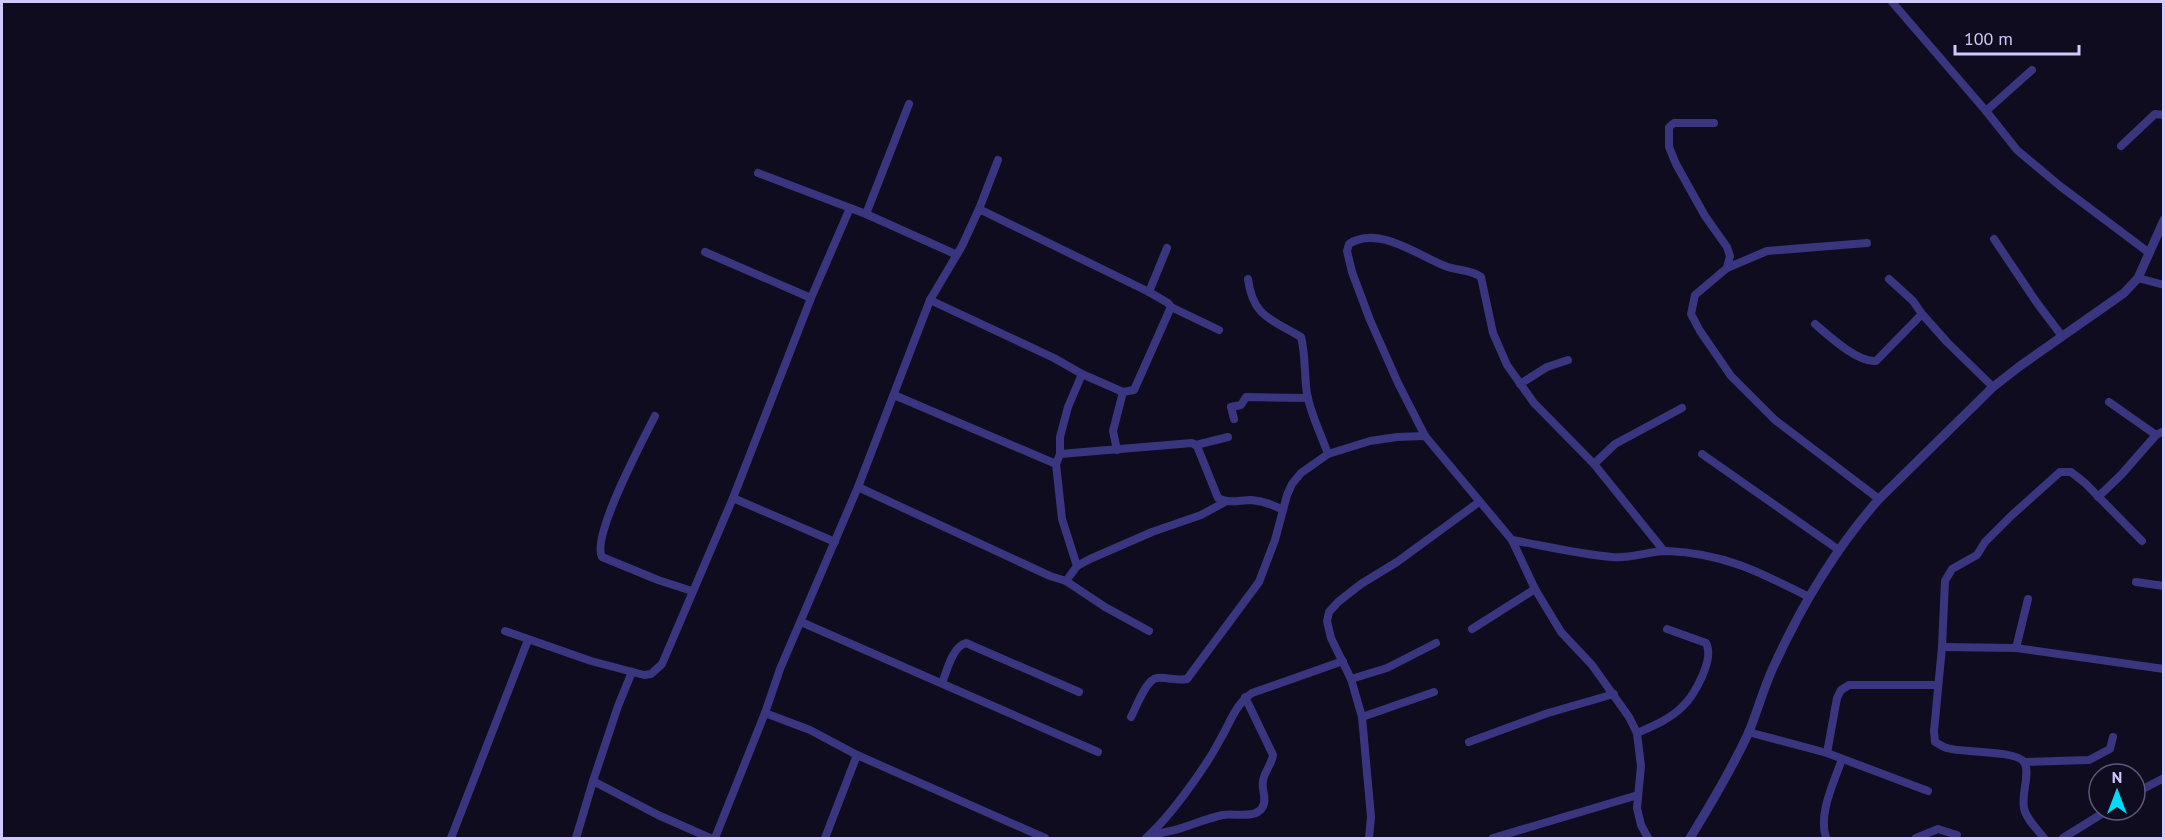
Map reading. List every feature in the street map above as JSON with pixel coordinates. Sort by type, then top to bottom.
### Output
[{"type":"street","points":[[1892,2],[2017,150],[2148,252]]},
{"type":"street","points":[[1986,111],[2032,70]]},
{"type":"street","points":[[866,214],[909,104]]},
{"type":"street","points":[[2121,146],[2155,114],[2163,115]]},
{"type":"street","points":[[1714,123],[1674,123],[1669,127],[1669,147],[1698,204],[1727,247],[1730,256],[1728,268]]},
{"type":"street","points":[[715,838],[780,669],[858,487],[930,300],[955,254],[962,246],[980,209],[998,160]]},
{"type":"street","points":[[758,173],[866,214],[955,254]]},
{"type":"street","points":[[505,631],[644,675],[651,674],[662,664],[733,498],[811,298],[850,208]]},
{"type":"street","points":[[980,209],[1149,292],[1168,303],[1171,308],[1219,330]]},
{"type":"street","points":[[1690,838],[1722,785],[1749,732],[1771,672],[1793,624],[1839,550],[1879,499],[1993,387],[2124,293],[2138,278],[2163,220]]},
{"type":"street","points":[[1994,238],[2062,336]]},
{"type":"street","points":[[1648,838],[1641,825],[1637,808],[1641,766],[1637,733],[1614,694],[1592,665],[1561,633],[1535,589],[1512,540],[1425,436],[1383,351],[1352,272],[1347,251],[1349,244],[1356,240],[1388,239],[1448,267],[1475,272],[1480,277],[1493,333],[1507,365],[1534,404],[1594,464],[1664,551]]},
{"type":"street","points":[[1867,243],[1767,251],[1728,268],[1695,295],[1691,314],[1731,376],[1758,405],[1879,499]]},
{"type":"street","points":[[1149,292],[1167,248]]},
{"type":"street","points":[[705,252],[811,298]]},
{"type":"street","points":[[2138,278],[2163,285]]},
{"type":"street","points":[[1248,279],[1250,293],[1261,314],[1300,337],[1305,353],[1304,366],[1308,398],[1328,454]]},
{"type":"street","points":[[1889,279],[1913,301],[1922,314],[1993,387]]},
{"type":"street","points":[[930,300],[1123,392],[1134,390],[1171,308]]},
{"type":"street","points":[[1815,324],[1833,339],[1869,362],[1876,361],[1922,314]]},
{"type":"street","points":[[1520,384],[1546,367],[1568,360]]},
{"type":"street","points":[[1077,566],[1062,519],[1056,464],[1060,454],[1060,436],[1065,418],[1082,374]]},
{"type":"street","points":[[1117,450],[1113,431],[1123,392]]},
{"type":"street","points":[[894,395],[1056,464]]},
{"type":"street","points":[[1234,419],[1231,407],[1241,405],[1246,397],[1308,398]]},
{"type":"street","points":[[2098,496],[2160,433],[2109,402]]},
{"type":"street","points":[[1594,464],[1614,444],[1682,408]]},
{"type":"street","points":[[655,416],[616,496],[600,540],[599,551],[602,556],[658,580],[692,591]]},
{"type":"street","points":[[1131,717],[1148,683],[1156,678],[1187,680],[1259,582],[1292,484],[1301,473],[1328,454],[1370,441],[1425,436]]},
{"type":"street","points":[[1060,454],[1186,443],[1196,445],[1228,437]]},
{"type":"street","points":[[1196,445],[1212,488],[1218,498],[1225,502]]},
{"type":"street","points":[[1702,454],[1839,550]]},
{"type":"street","points":[[2044,838],[2024,810],[2023,795],[2027,770],[2024,762],[2005,754],[1948,749],[1935,741],[1945,581],[1952,569],[1977,555],[1985,542],[2011,516],[2060,472],[2071,472],[2085,483],[2142,541]]},
{"type":"street","points":[[858,487],[1050,576],[1066,581],[1105,607],[1149,631]]},
{"type":"street","points":[[733,498],[835,542]]},
{"type":"street","points":[[1066,581],[1077,566],[1152,532],[1201,515],[1225,502],[1253,500],[1271,503],[1283,510]]},
{"type":"street","points":[[1369,838],[1371,817],[1362,717],[1351,679],[1331,638],[1327,621],[1329,612],[1360,584],[1396,562],[1479,502]]},
{"type":"street","points":[[1512,540],[1614,558],[1664,551],[1728,559],[1767,575],[1809,597]]},
{"type":"street","points":[[2136,582],[2163,586]]},
{"type":"street","points":[[1472,629],[1535,589]]},
{"type":"street","points":[[2016,648],[2028,599]]},
{"type":"street","points":[[801,622],[1034,726],[1098,752]]},
{"type":"street","points":[[1637,733],[1664,720],[1683,706],[1698,684],[1709,658],[1706,644],[1668,629]]},
{"type":"street","points":[[451,838],[528,640]]},
{"type":"street","points":[[1351,679],[1387,668],[1436,643]]},
{"type":"street","points":[[942,683],[956,651],[961,645],[966,644],[1079,692]]},
{"type":"street","points":[[1942,647],[2016,648],[2163,669]]},
{"type":"street","points":[[1149,836],[1191,784],[1221,739],[1233,712],[1245,697],[1343,661]]},
{"type":"street","points":[[576,838],[618,706],[632,672]]},
{"type":"street","points":[[1827,753],[1837,698],[1841,690],[1849,686],[1938,685]]},
{"type":"street","points":[[1362,717],[1434,692]]},
{"type":"street","points":[[1469,742],[1548,713],[1614,694]]},
{"type":"street","points":[[1149,836],[1166,834],[1222,815],[1256,813],[1261,810],[1264,804],[1263,781],[1273,755],[1245,697]]},
{"type":"street","points":[[765,713],[810,730],[857,755],[1045,838]]},
{"type":"street","points":[[1749,732],[1827,753],[1928,791]]},
{"type":"street","points":[[2024,762],[2090,760],[2110,748],[2113,737]]},
{"type":"street","points":[[825,838],[857,755]]},
{"type":"street","points":[[1826,838],[1822,828],[1824,815],[1842,759]]},
{"type":"street","points":[[2147,786],[2163,777]]},
{"type":"street","points":[[593,781],[658,815],[710,838]]},
{"type":"street","points":[[1493,838],[1638,795]]},
{"type":"street","points":[[2063,838],[2089,822]]},
{"type":"street","points":[[1916,838],[1938,829],[1957,835]]}]
